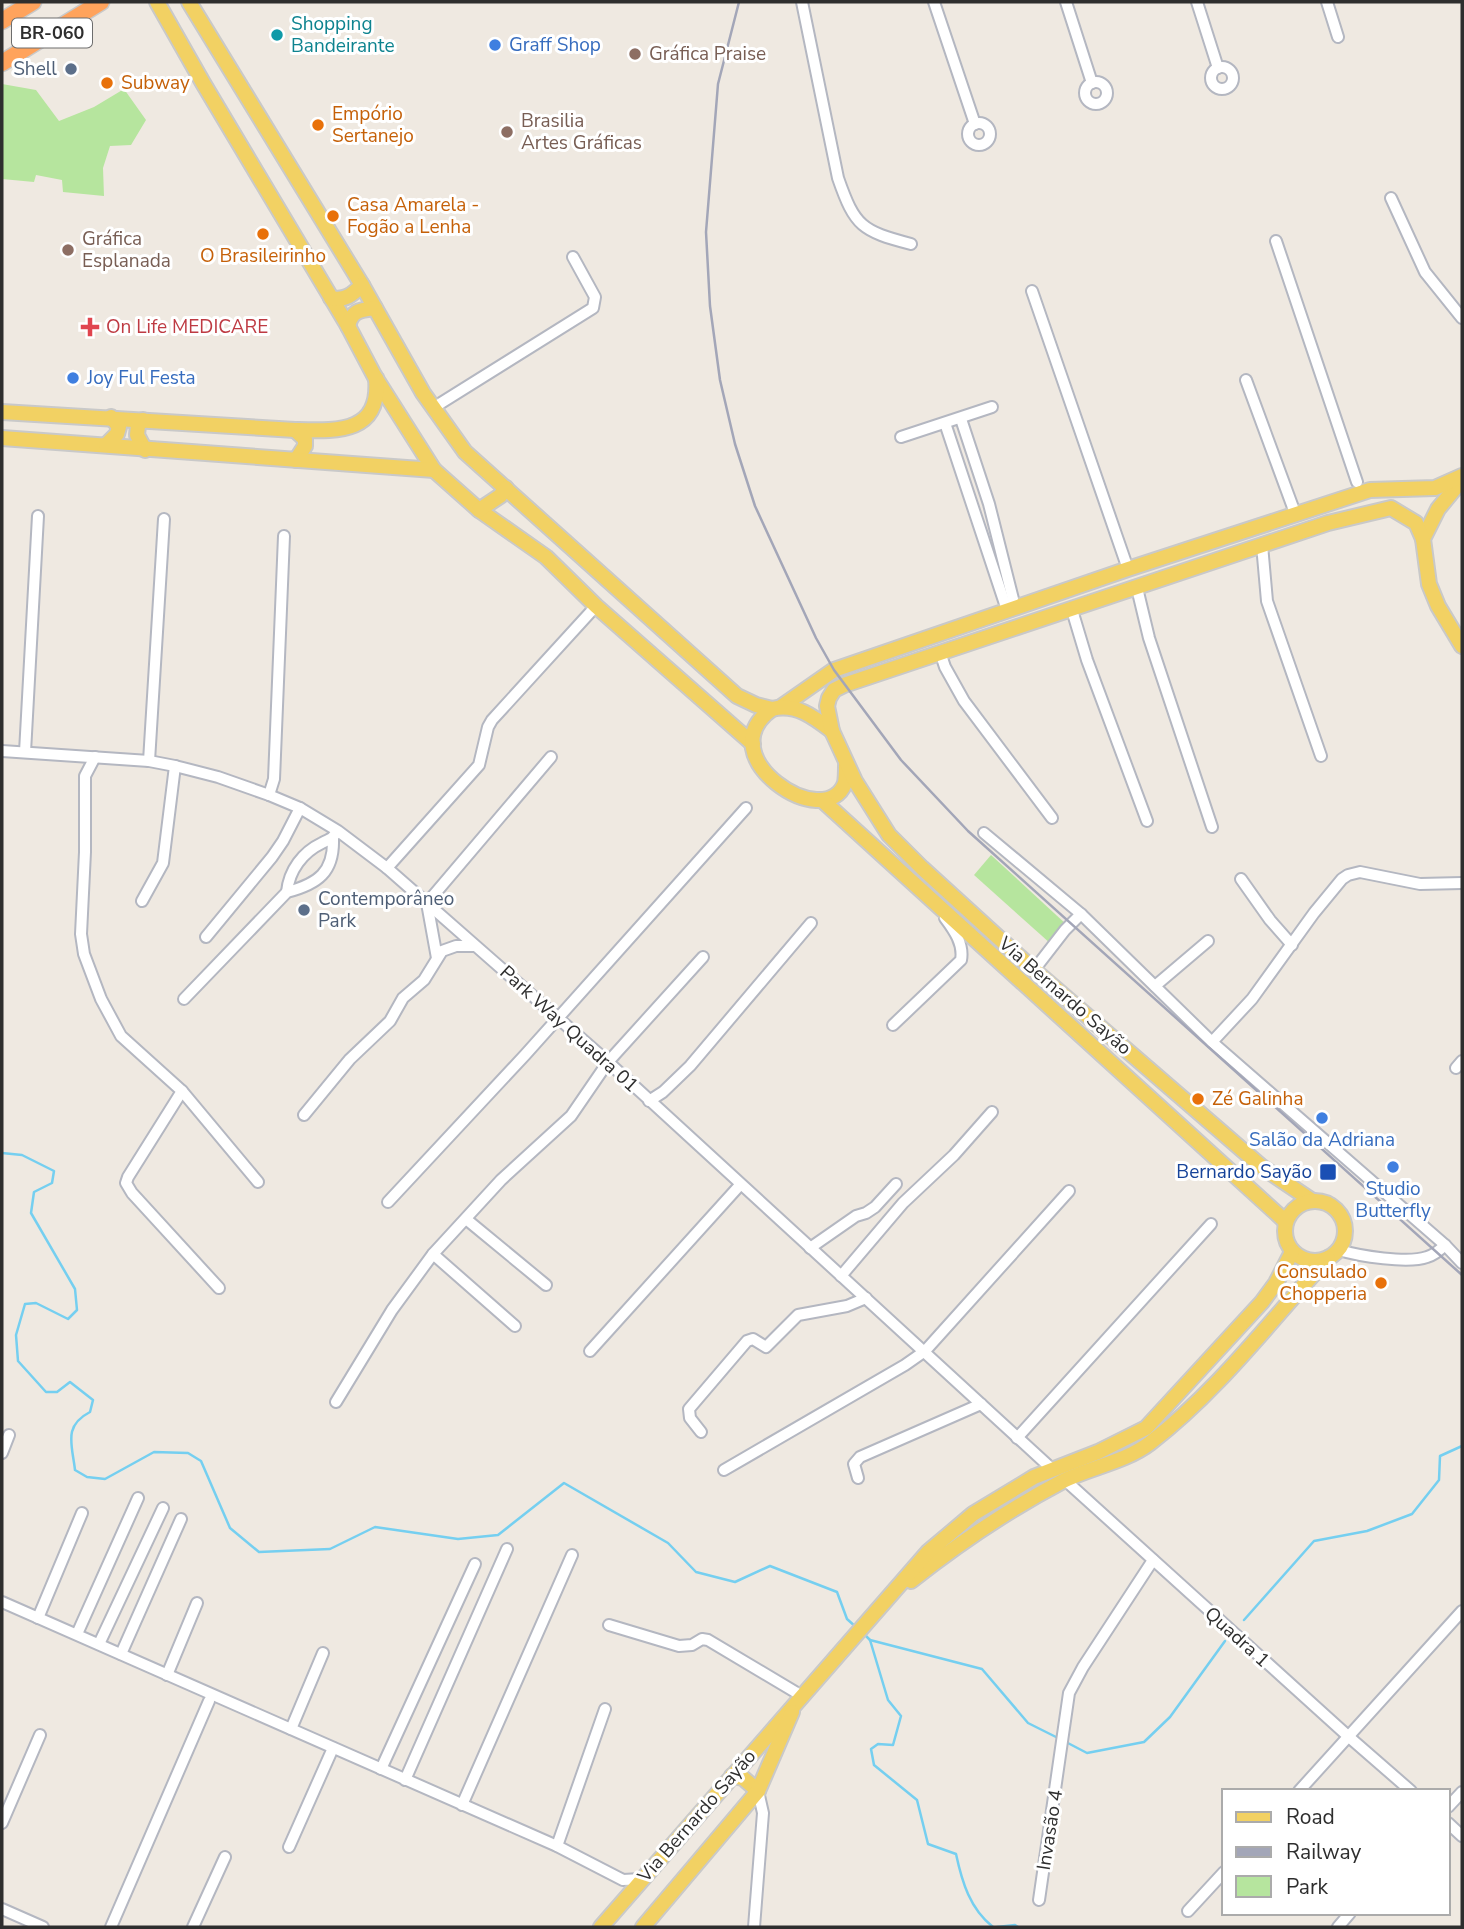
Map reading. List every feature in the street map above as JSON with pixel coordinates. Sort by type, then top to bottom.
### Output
[{"type":"highway","name":"BR-060","points":[[2,21],[33,2]]},
{"type":"highway","name":"BR-060","points":[[2,63],[101,2]]},
{"type":"main road","points":[[157,2],[348,326],[375,377],[434,470],[479,510],[546,557],[596,606],[753,744]]},
{"type":"main road","points":[[171,26],[179,15],[191,11],[192,7],[362,285],[433,408],[466,452],[485,472],[737,696],[756,705],[792,707],[811,715],[832,731]]},
{"type":"main road","points":[[331,298],[347,298],[362,285]]},
{"type":"main road","points":[[348,326],[351,316],[356,312],[375,308]]},
{"type":"main road","points":[[2,412],[295,430],[340,430],[363,420],[375,402],[375,377]]},
{"type":"main road","points":[[106,445],[117,434],[119,427],[111,417]]},
{"type":"main road","points":[[143,420],[138,425],[137,435],[145,450]]},
{"type":"main road","points":[[295,430],[305,439],[305,446],[296,460]]},
{"type":"main road","points":[[2,438],[434,470]]},
{"type":"main road","points":[[1462,478],[1435,488],[1359,489],[834,670],[777,708],[757,726],[753,752],[761,768],[779,787],[806,799],[822,800],[832,797],[845,783],[846,765],[832,731],[827,706],[835,690],[940,652],[1328,523],[1391,508],[1416,523],[1423,539],[1429,584],[1462,646]]},
{"type":"main road","points":[[1423,539],[1438,509],[1462,478]]},
{"type":"main road","points":[[479,510],[500,496],[506,488]]},
{"type":"main road","points":[[1446,619],[1462,624]]},
{"type":"main road","name":"Via Bernardo Sayão","points":[[846,765],[889,835],[922,868],[1034,970],[1262,1167],[1311,1200]]},
{"type":"main road","points":[[822,800],[1285,1222]]},
{"type":"main road","points":[[1311,1200],[1325,1201],[1338,1209],[1345,1222],[1345,1237],[1334,1254],[1316,1261],[1303,1259],[1292,1252],[1285,1237],[1285,1222],[1295,1207],[1311,1200]]},
{"type":"main road","name":"Via Bernardo Sayão","points":[[601,1927],[627,1886],[641,1880],[928,1552],[985,1505],[1034,1477],[1098,1452],[1146,1428],[1262,1302],[1276,1283],[1292,1252]]},
{"type":"main road","name":"Via Bernardo Sayão","points":[[885,1602],[989,1523],[1065,1480],[1130,1455],[1149,1444],[1194,1405],[1334,1254]]},
{"type":"main road","name":"Via Bernardo Sayão","points":[[643,1927],[758,1791],[798,1701]]},
{"type":"main road","points":[[732,1776],[743,1778],[758,1791]]},
{"type":"street","points":[[802,2],[838,178],[845,198],[859,222],[869,231],[911,244]]},
{"type":"street","points":[[934,2],[975,124]]},
{"type":"street","points":[[1066,2],[1092,83]]},
{"type":"street","points":[[1197,2],[1218,68]]},
{"type":"street","points":[[1327,2],[1338,37]]},
{"type":"street","points":[[1391,198],[1425,272],[1462,318]]},
{"type":"street","points":[[1276,242],[1359,489]]},
{"type":"street","points":[[433,408],[593,308],[595,298],[573,257]]},
{"type":"street","points":[[1032,291],[1128,569]]},
{"type":"street","points":[[1246,380],[1295,513]]},
{"type":"street","points":[[901,437],[992,407]]},
{"type":"street","points":[[961,419],[1005,563],[1011,609]]},
{"type":"street","points":[[946,423],[972,510],[992,567],[1011,609]]},
{"type":"street","points":[[950,438],[965,432]]},
{"type":"street","points":[[972,510],[989,504]]},
{"type":"street","points":[[25,752],[38,516]]},
{"type":"street","points":[[149,761],[164,519]]},
{"type":"street","points":[[268,795],[274,779],[284,536]]},
{"type":"street","points":[[1262,545],[1267,601],[1321,756]]},
{"type":"street","points":[[992,567],[1005,563]]},
{"type":"street","points":[[1138,588],[1149,638],[1212,827]]},
{"type":"street","points":[[387,868],[479,765],[492,720],[596,606]]},
{"type":"street","points":[[1072,610],[1087,660],[1147,821]]},
{"type":"street","points":[[940,652],[945,667],[964,701],[1052,818]]},
{"type":"street","name":"Park Way Quadra 01","points":[[2,751],[149,761],[218,777],[300,808],[387,868],[608,1062],[1053,1470]]},
{"type":"street","points":[[70,755],[85,776]]},
{"type":"street","points":[[95,757],[85,776],[81,927],[84,954],[101,999],[121,1036],[182,1091],[258,1182]]},
{"type":"street","points":[[437,958],[427,903],[551,757]]},
{"type":"street","points":[[142,901],[163,863],[175,766]]},
{"type":"street","points":[[206,937],[272,857],[300,808]]},
{"type":"street","points":[[388,1202],[746,808]]},
{"type":"street","points":[[984,833],[1081,915],[1212,1042],[1445,1245],[1462,1263]]},
{"type":"street","points":[[288,892],[288,877],[295,866],[320,843],[336,835]]},
{"type":"street","points":[[184,999],[288,892],[308,887],[321,877],[333,854],[336,835]]},
{"type":"street","points":[[1212,1042],[1252,999],[1330,893],[1348,874],[1360,872],[1420,884],[1462,883]]},
{"type":"street","points":[[1241,879],[1270,920],[1292,944]]},
{"type":"street","points":[[893,1025],[961,960],[960,944],[940,908]]},
{"type":"street","points":[[1034,970],[1065,930],[1081,915]]},
{"type":"street","points":[[649,1101],[690,1066],[811,923]]},
{"type":"street","points":[[1155,986],[1208,941]]},
{"type":"street","points":[[304,1115],[351,1059],[390,1021],[403,998],[424,980],[437,958],[449,947],[474,946]]},
{"type":"street","points":[[336,1402],[392,1310],[433,1254],[501,1180],[571,1116],[608,1062],[703,957]]},
{"type":"street","points":[[182,1091],[126,1183],[219,1289]]},
{"type":"street","points":[[841,1276],[903,1203],[954,1155],[992,1112]]},
{"type":"street","points":[[810,1248],[856,1216],[875,1207],[896,1184]]},
{"type":"street","points":[[590,1351],[740,1185]]},
{"type":"street","points":[[724,1470],[925,1351],[1069,1191]]},
{"type":"street","points":[[466,1219],[546,1285]]},
{"type":"street","points":[[1017,1438],[1211,1224]]},
{"type":"street","points":[[1334,1254],[1418,1259],[1432,1255],[1445,1245]]},
{"type":"street","points":[[433,1254],[515,1326]]},
{"type":"street","points":[[701,1432],[690,1418],[689,1409],[747,1340],[753,1339],[766,1347],[798,1315],[847,1306],[866,1298]]},
{"type":"street","points":[[858,1478],[854,1464],[860,1457],[981,1404]]},
{"type":"street","points":[[2,1452],[9,1435]]},
{"type":"street","name":"Quadra 1","points":[[1065,1480],[1409,1789]]},
{"type":"street","points":[[77,1634],[138,1499]]},
{"type":"street","points":[[99,1644],[163,1508]]},
{"type":"street","points":[[38,1618],[82,1513]]},
{"type":"street","points":[[121,1654],[181,1519]]},
{"type":"street","points":[[405,1780],[508,1549]]},
{"type":"street","points":[[462,1805],[572,1555]]},
{"type":"street","name":"Invasão 4","points":[[1039,1900],[1069,1693],[1153,1560]]},
{"type":"street","points":[[381,1769],[475,1564]]},
{"type":"street","points":[[2,1602],[557,1846],[627,1886]]},
{"type":"street","points":[[167,1675],[197,1603]]},
{"type":"street","points":[[1301,1789],[1462,1611]]},
{"type":"street","points":[[609,1625],[679,1646],[692,1645],[702,1639],[708,1640],[798,1701]]},
{"type":"street","points":[[291,1729],[323,1653]]},
{"type":"street","points":[[111,1927],[209,1701]]},
{"type":"street","points":[[557,1846],[605,1709]]},
{"type":"street","points":[[2,1823],[40,1735]]},
{"type":"street","points":[[289,1847],[333,1748]]},
{"type":"street","points":[[754,1927],[763,1813],[758,1791]]},
{"type":"street","points":[[1450,1805],[1462,1792]]},
{"type":"street","points":[[193,1927],[225,1857]]},
{"type":"street","points":[[1188,1911],[1222,1874]]},
{"type":"street","points":[[2,1909],[43,1927]]},
{"type":"green space","points":[[2,84],[36,90],[59,121],[94,107],[124,89],[146,120],[131,145],[110,146],[103,168],[104,196],[63,192],[62,180],[36,175],[34,182],[2,179]]},
{"type":"green space","points":[[991,855],[1067,925],[1051,944],[974,875]]},
{"type":"waterway","points":[[2,1153],[22,1155],[54,1171],[52,1183],[34,1192],[31,1213],[75,1289],[77,1310],[68,1319],[36,1303],[25,1304],[16,1335],[18,1361],[46,1392],[57,1392],[70,1382],[93,1400],[90,1412],[76,1423],[71,1436],[75,1470],[87,1477],[105,1479],[154,1452],[188,1453],[201,1461],[230,1528],[259,1552],[330,1549],[375,1527],[458,1539],[498,1535],[564,1483],[668,1543],[696,1572],[735,1582],[770,1566],[837,1592],[847,1619],[857,1628]]},
{"type":"waterway","points":[[1244,1620],[1314,1541],[1367,1531],[1412,1514],[1439,1480],[1440,1456],[1462,1446]]},
{"type":"waterway","points":[[865,1635],[870,1640],[888,1700],[901,1716],[893,1745],[878,1744],[871,1749],[874,1765],[917,1800],[928,1844],[956,1854],[968,1894],[978,1912],[993,1927]]},
{"type":"waterway","points":[[870,1640],[982,1669],[1028,1723],[1058,1738]]},
{"type":"waterway","points":[[1064,1741],[1087,1753],[1144,1742],[1170,1717],[1225,1641]]},
{"type":"waterway","points":[[997,1927],[1018,1927]]},
{"type":"railway","points":[[739,2],[718,84],[706,232],[710,306],[720,380],[735,444],[755,506],[816,638],[834,670],[901,760],[968,831],[1462,1275]]},
{"type":"place","name":"Shopping Bandeirante","points":[[277,35]]},
{"type":"place","name":"Graff Shop","points":[[495,45]]},
{"type":"place","name":"Gráfica Praise","points":[[635,54]]},
{"type":"place","name":"Shell","points":[[71,69]]},
{"type":"place","name":"Subway","points":[[107,83]]},
{"type":"place","name":"Empório Sertanejo","points":[[318,125]]},
{"type":"place","name":"Brasilia Artes Gráficas","points":[[507,132]]},
{"type":"place","name":"Casa Amarela - Fogão a Lenha","points":[[333,216]]},
{"type":"place","name":"O Brasileirinho","points":[[263,234]]},
{"type":"place","name":"Gráfica Esplanada","points":[[68,250]]},
{"type":"place","name":"On Life MEDICARE","points":[[90,327]]},
{"type":"place","name":"Joy Ful Festa","points":[[73,378]]},
{"type":"place","name":"Contemporâneo Park","points":[[304,910]]},
{"type":"place","name":"Zé Galinha","points":[[1198,1099]]},
{"type":"place","name":"Salão da Adriana","points":[[1322,1118]]},
{"type":"place","name":"Studio Butterfly","points":[[1393,1167]]},
{"type":"place","name":"Bernardo Sayão","points":[[1328,1172]]},
{"type":"place","name":"Consulado Chopperia","points":[[1381,1283]]}]
